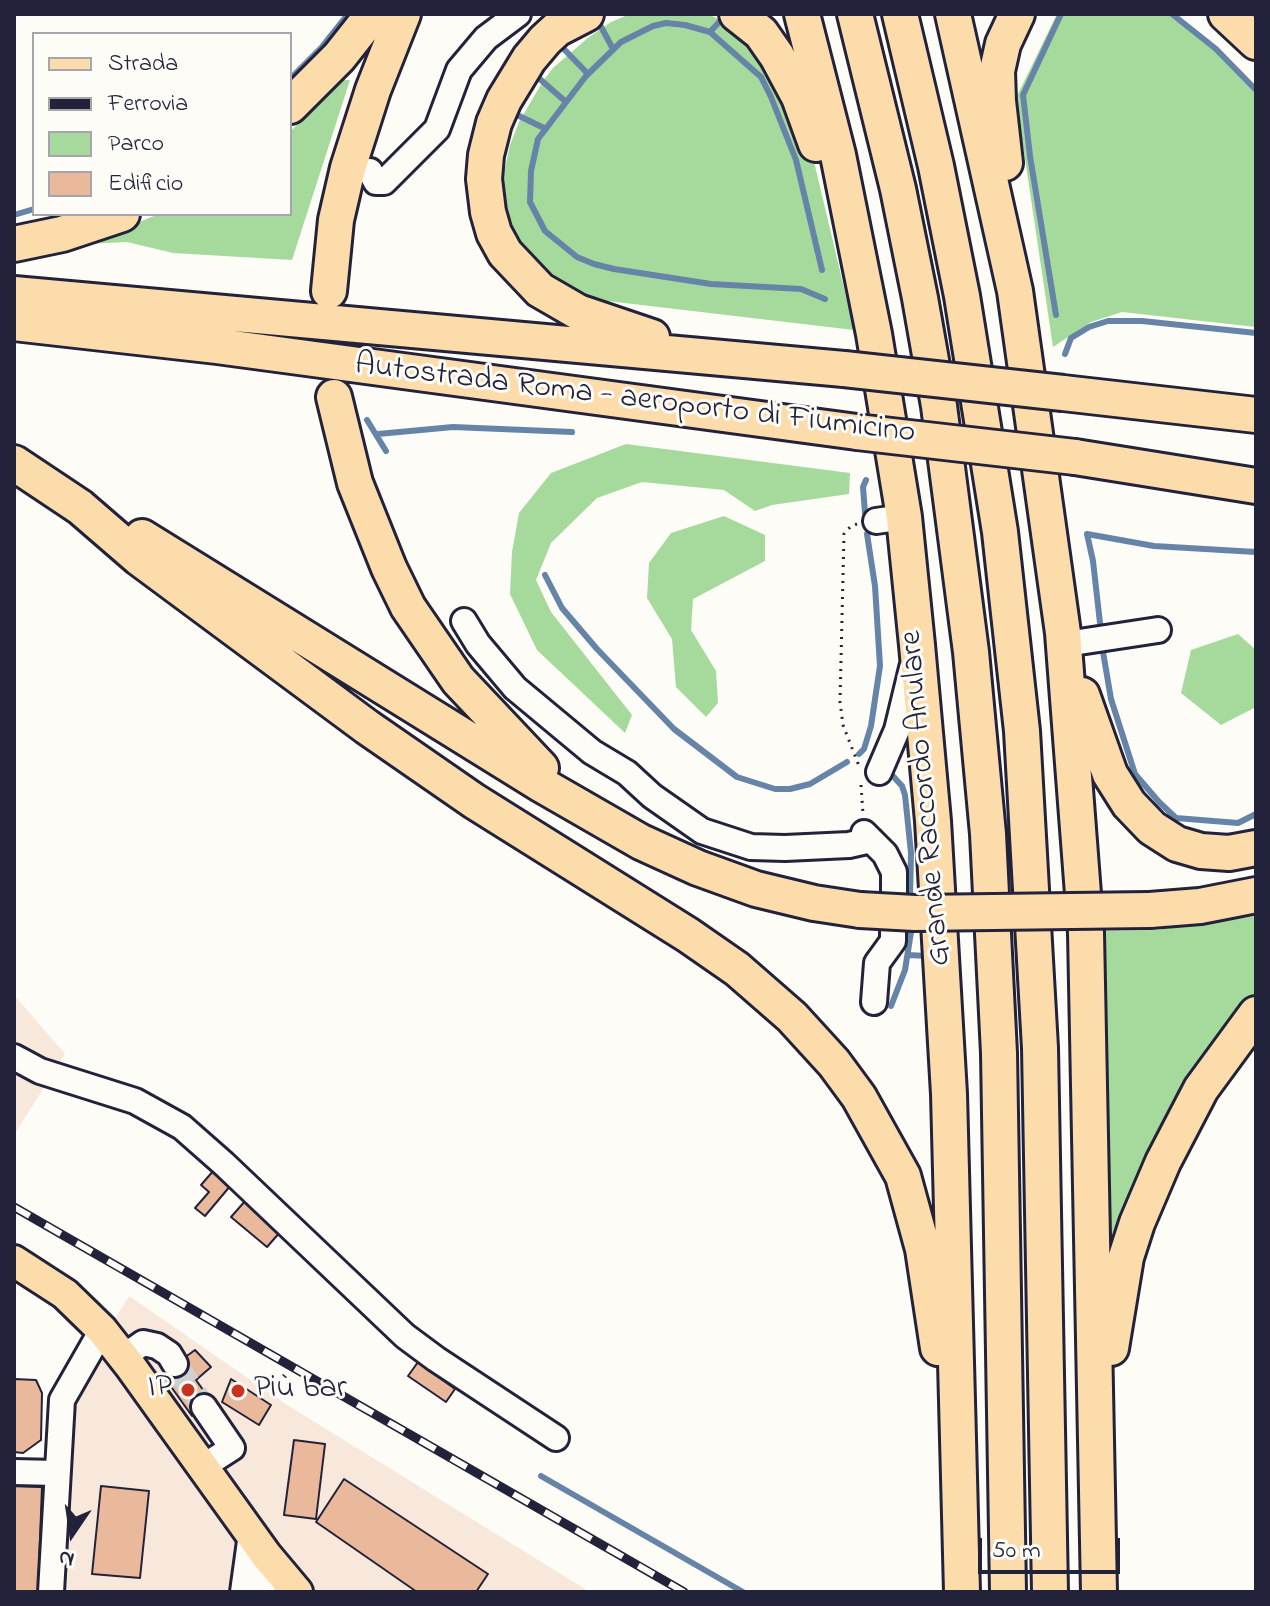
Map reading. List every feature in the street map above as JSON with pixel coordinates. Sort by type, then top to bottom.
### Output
[{"type":"highway","points":[[292,104],[339,57],[373,14]]},
{"type":"highway","points":[[329,291],[336,220],[351,156],[403,14]]},
{"type":"highway","points":[[586,14],[557,29],[539,46],[512,85],[494,123],[484,179],[488,212],[498,241],[510,260],[529,280],[578,312],[663,340],[762,361]]},
{"type":"highway","points":[[737,14],[754,26],[769,44],[799,97],[874,334]]},
{"type":"highway","name":"Grande Raccordo Anulare","points":[[802,14],[838,155],[874,334],[890,519],[917,645],[933,821],[949,1094],[962,1592]]},
{"type":"highway","name":"Grande Raccordo Anulare","points":[[855,14],[898,189],[920,298],[939,406],[971,652],[988,834],[999,1053],[1008,1592]]},
{"type":"highway","points":[[900,14],[936,166],[962,296],[1000,532],[1022,731],[1040,1048],[1050,1592]]},
{"type":"highway","points":[[953,14],[1015,291],[1083,638],[1102,756],[1115,782],[1138,815],[1157,833],[1192,849],[1219,853],[1256,848]]},
{"type":"highway","points":[[1015,291],[997,80],[1000,53],[1017,14]]},
{"type":"highway","points":[[1226,14],[1256,42]]},
{"type":"highway","points":[[14,244],[62,234],[116,216]]},
{"type":"highway","name":"Autostrada Roma - aeroporto di Fiumicino","points":[[14,294],[762,361],[1256,415]]},
{"type":"highway","name":"Autostrada Roma - aeroporto di Fiumicino","points":[[14,323],[248,350],[857,432],[1256,475]]},
{"type":"highway","points":[[1063,393],[1256,390]]},
{"type":"highway","points":[[334,397],[349,463],[366,514],[402,596],[440,657],[478,704],[539,766],[590,807],[641,842]]},
{"type":"highway","points":[[1075,457],[1256,486]]},
{"type":"highway","points":[[14,463],[80,507],[175,556],[542,785],[641,842],[698,868],[756,889],[860,910],[938,913],[1150,910],[1200,906],[1256,895]]},
{"type":"highway","points":[[80,507],[139,558],[379,736],[462,793],[635,900],[731,964],[773,999],[814,1040],[871,1114],[911,1198],[926,1265],[961,1523]]},
{"type":"highway","points":[[1083,638],[1099,1592]]},
{"type":"highway","points":[[1106,1592],[1110,1367],[1126,1257],[1144,1205],[1180,1125],[1212,1071],[1256,1014]]},
{"type":"main road","points":[[14,1261],[65,1294],[102,1330],[297,1592]]},
{"type":"street","points":[[370,171],[376,182],[384,182],[437,129],[459,70],[486,38],[518,14]]},
{"type":"street","points":[[464,621],[484,652],[525,698],[592,752],[627,773],[652,796],[702,831],[751,847],[849,845],[868,837],[885,854],[894,872],[894,897]]},
{"type":"street","points":[[1083,638],[1158,630]]},
{"type":"street","points":[[867,774],[897,730],[917,645]]},
{"type":"street","points":[[874,1002],[877,963],[893,941],[893,931]]},
{"type":"street","points":[[14,1057],[40,1071],[135,1101],[182,1127],[405,1336],[556,1438]]},
{"type":"street","points":[[51,1592],[62,1400],[102,1330]]},
{"type":"street","points":[[123,1357],[143,1343],[157,1346],[169,1354],[175,1364]]},
{"type":"street","points":[[204,1407],[238,1438],[204,1466]]},
{"type":"street","points":[[14,1472],[56,1473]]},
{"type":"street","points":[[243,1592],[259,1544]]},
{"type":"street","points":[[259,1544],[263,1592]]},
{"type":"path","points":[[868,837],[867,774],[843,725],[840,702],[844,534],[851,526],[890,519]]},
{"type":"shaded area","points":[[14,995],[65,1054],[14,1135]]},
{"type":"shaded area","points":[[129,1296],[284,1403],[590,1592],[63,1592],[64,1401]]},
{"type":"green space","points":[[630,14],[708,14],[733,26],[755,45],[811,149],[854,330],[599,300],[570,291],[529,265],[502,214],[503,177],[519,122],[553,68],[589,37]]},
{"type":"green space","points":[[1057,14],[1170,14],[1220,53],[1256,94],[1256,327],[1122,312],[1091,322],[1053,347],[1016,98]]},
{"type":"green space","points":[[340,80],[350,80],[292,260],[173,253],[127,242],[85,244],[154,216],[292,216],[292,130]]},
{"type":"green space","points":[[626,444],[850,473],[849,494],[772,505],[755,511],[724,490],[642,482],[597,498],[551,543],[536,580],[551,612],[632,715],[625,733],[537,650],[510,594],[512,552],[519,513],[551,473]]},
{"type":"green space","points":[[724,516],[765,535],[765,561],[693,599],[691,630],[716,671],[718,703],[706,717],[676,687],[672,639],[647,598],[649,563],[671,533]]},
{"type":"green space","points":[[1238,634],[1256,650],[1256,707],[1221,725],[1181,693],[1191,650]]},
{"type":"green space","points":[[1256,916],[1256,1007],[1120,1239],[1107,1240],[1100,931],[1157,930]]},
{"type":"building","points":[[214,1170],[231,1185],[205,1216],[195,1208],[209,1192],[201,1185]]},
{"type":"building","points":[[246,1200],[281,1231],[267,1247],[231,1217]]},
{"type":"building","name":"IP","points":[[195,1350],[211,1367],[196,1380],[211,1401],[192,1416],[162,1374]]},
{"type":"building","points":[[418,1362],[455,1389],[446,1402],[408,1376]]},
{"type":"building","points":[[14,1379],[36,1380],[42,1393],[41,1440],[23,1453],[14,1452]]},
{"type":"building","name":"Più bar","points":[[231,1379],[271,1405],[259,1425],[222,1402]]},
{"type":"building","points":[[294,1440],[325,1444],[316,1519],[284,1515]]},
{"type":"building","points":[[344,1479],[488,1574],[476,1592],[417,1592],[316,1522]]},
{"type":"building","points":[[14,1486],[42,1487],[38,1592],[14,1592]]},
{"type":"building","points":[[101,1486],[149,1491],[140,1578],[92,1574]]},
{"type":"waterway","points":[[292,77],[321,48],[348,14]]},
{"type":"waterway","points":[[1056,315],[1023,95],[1061,14]]},
{"type":"waterway","points":[[1172,14],[1216,49],[1256,90]]},
{"type":"waterway","points":[[710,32],[722,19]]},
{"type":"waterway","points":[[599,23],[613,49]]},
{"type":"waterway","points":[[822,270],[796,160],[771,97],[761,77],[710,32],[666,23],[621,42],[586,76],[538,139],[531,171],[530,202],[545,231],[577,257],[614,269],[711,284],[801,289],[825,299]]},
{"type":"waterway","points":[[561,46],[588,74]]},
{"type":"waterway","points":[[533,73],[566,102]]},
{"type":"waterway","points":[[509,111],[546,129]]},
{"type":"waterway","points":[[14,215],[32,210]]},
{"type":"waterway","points":[[1065,354],[1071,338],[1089,327],[1108,321],[1142,321],[1256,333]]},
{"type":"waterway","points":[[367,420],[386,451]]},
{"type":"waterway","points":[[378,434],[453,427],[572,432]]},
{"type":"waterway","points":[[865,513],[863,487],[866,480]]},
{"type":"waterway","points":[[859,754],[864,749],[871,726],[880,666],[875,586],[867,534]]},
{"type":"waterway","points":[[1100,623],[1087,534],[1154,546],[1256,552]]},
{"type":"waterway","points":[[545,575],[562,608],[597,649],[674,729],[737,777],[775,789],[790,789],[810,784],[847,762]]},
{"type":"waterway","points":[[1102,646],[1111,699],[1135,774],[1159,802],[1176,818],[1238,823],[1256,814]]},
{"type":"waterway","points":[[892,775],[905,795],[911,853],[910,897]]},
{"type":"waterway","points":[[891,1006],[905,970],[911,932]]},
{"type":"waterway","points":[[908,955],[927,956]]},
{"type":"waterway","points":[[541,1476],[743,1592]]},
{"type":"tunnel","points":[[175,1364],[204,1407]]},
{"type":"railway","points":[[14,1207],[684,1592]]},
{"type":"place","name":"IP","points":[[188,1390]]},
{"type":"place","name":"Più bar","points":[[238,1391]]}]
